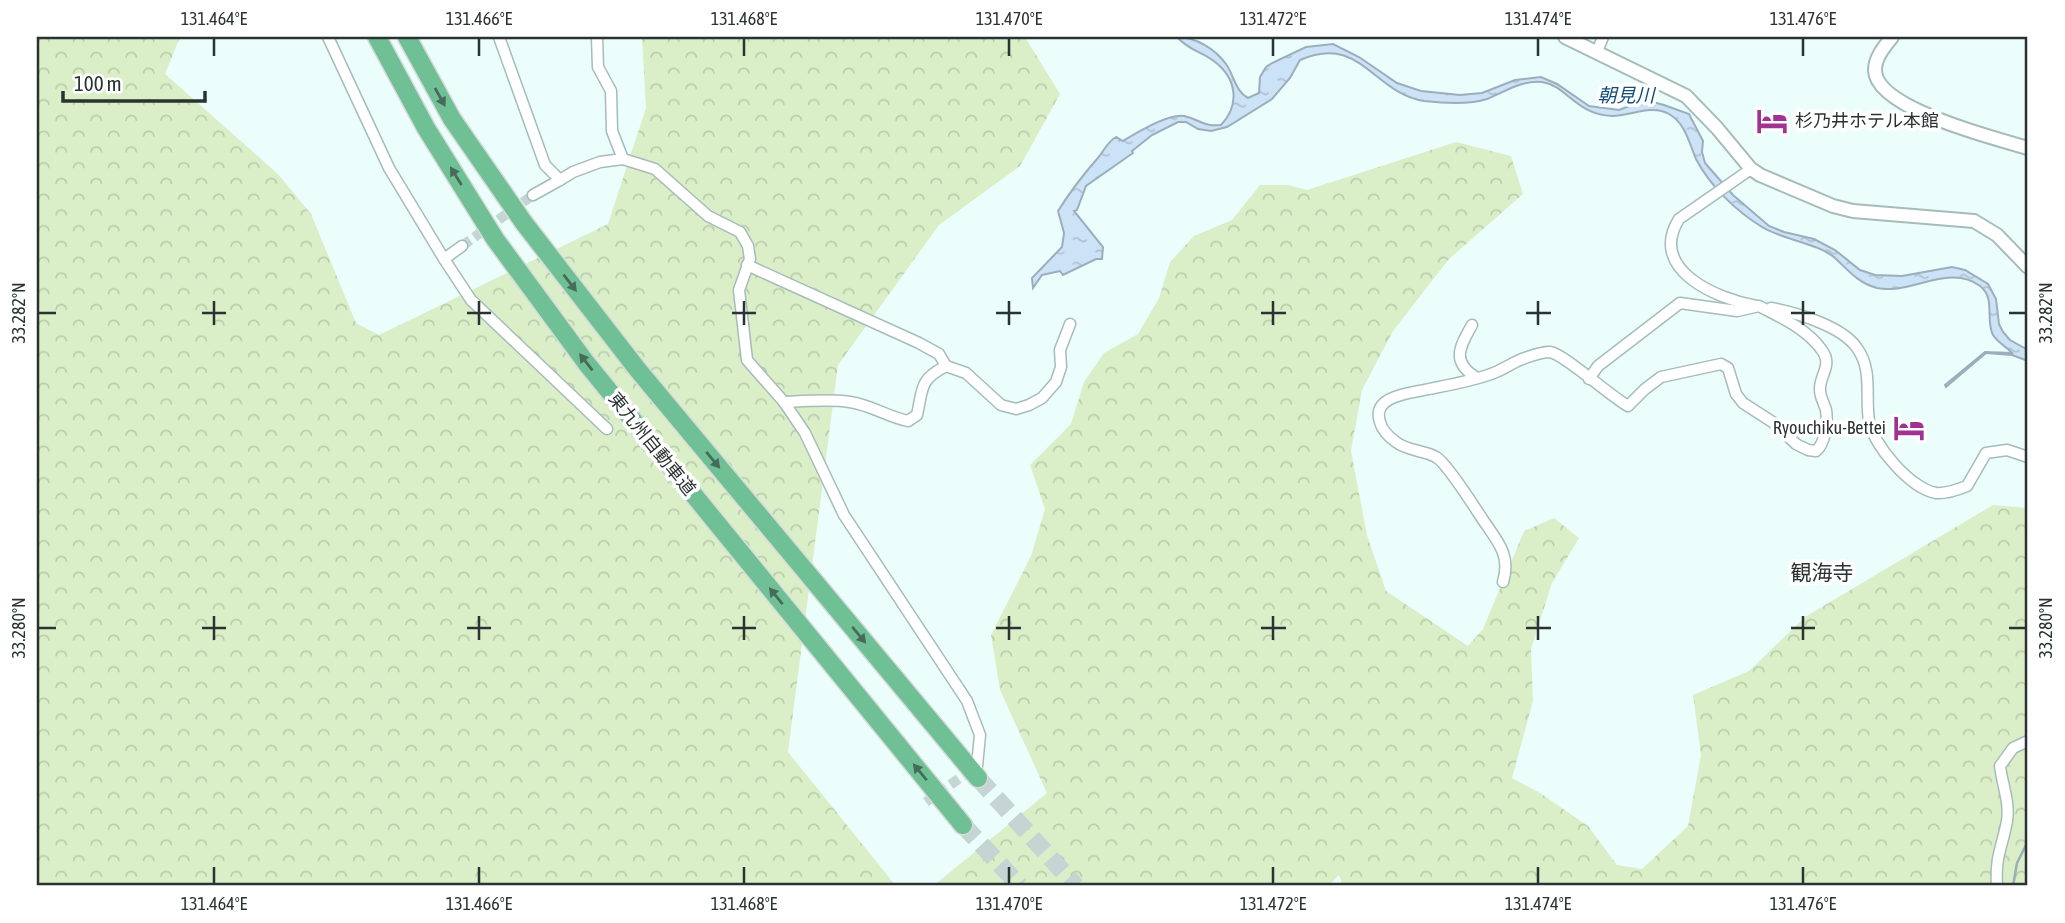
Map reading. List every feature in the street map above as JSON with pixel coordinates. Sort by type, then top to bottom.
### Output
[{"type":"highway","name":"東九州自動車道","points":[[377,37],[426,128],[495,239],[587,363],[963,825]]},
{"type":"highway","name":"東九州自動車道","points":[[407,37],[452,119],[532,234],[638,370],[978,772]]},
{"type":"street","points":[[328,37],[383,158],[471,299],[607,429]]},
{"type":"street","points":[[499,37],[545,165],[559,180]]},
{"type":"street","points":[[597,37],[598,67],[611,91],[612,131],[623,159]]},
{"type":"street","points":[[1565,37],[1686,96],[1717,128],[1749,171],[1843,209],[1875,214],[1974,220],[1997,234],[2028,267]]},
{"type":"street","points":[[1597,52],[1604,37]]},
{"type":"street","points":[[1892,37],[1880,52],[1875,67],[1876,75],[1886,89],[1908,106],[1931,117],[2028,148]]},
{"type":"street","points":[[533,195],[573,172],[600,162],[623,159],[655,169],[708,216],[740,232],[748,246],[750,258],[739,290],[747,360],[784,402],[805,433],[844,514],[967,701],[979,735],[978,772]]},
{"type":"street","points":[[1749,171],[1692,208],[1679,219],[1672,231],[1671,246],[1674,258],[1690,278],[1720,297],[1816,321],[1854,343],[1865,364],[1868,420],[1874,437],[1916,484],[1938,493],[1953,491],[1967,486],[1986,453],[2007,450],[2028,457]]},
{"type":"street","points":[[444,259],[462,246]]},
{"type":"street","points":[[747,265],[919,343],[939,354],[946,366],[966,373],[1001,405],[1016,409],[1042,398],[1056,382],[1062,367],[1060,350],[1070,324]]},
{"type":"street","points":[[1503,582],[1508,568],[1503,552],[1437,457],[1398,444],[1381,427],[1378,416],[1381,407],[1395,396],[1492,374],[1536,354],[1552,352],[1566,359],[1589,379],[1628,406],[1661,377],[1721,364],[1728,368],[1736,394],[1743,403],[1774,423],[1796,444],[1813,451],[1819,449],[1824,434],[1826,415],[1820,392],[1826,368],[1824,354],[1819,346],[1793,325],[1759,306],[1737,311],[1680,303],[1598,366],[1589,379]]},
{"type":"street","points":[[1472,325],[1460,348],[1460,361],[1464,369],[1477,377]]},
{"type":"street","points":[[784,402],[851,402],[908,421],[917,415],[921,390],[930,375],[946,366]]},
{"type":"street","points":[[1997,886],[1996,858],[2007,822],[2008,808],[2000,766],[2013,748],[2028,741]]},
{"type":"green space","points":[[37,37],[180,37],[165,74],[278,174],[311,214],[356,323],[379,335],[608,224],[646,108],[642,37],[1025,37],[1060,94],[1020,166],[939,225],[838,365],[788,752],[896,886],[37,886]]},
{"type":"green space","points":[[1456,142],[1511,156],[1523,194],[1449,259],[1393,331],[1362,390],[1351,451],[1367,535],[1386,591],[1468,646],[1483,629],[1524,531],[1554,518],[1579,538],[1552,583],[1531,649],[1533,701],[1512,778],[1540,793],[1588,826],[1617,865],[1642,869],[1688,826],[1701,755],[1693,695],[1749,671],[1805,617],[1993,505],[2028,508],[2028,886],[1343,886],[1339,875],[1328,886],[933,886],[1047,793],[1000,690],[991,635],[1031,556],[1045,509],[1030,465],[1071,424],[1084,382],[1104,353],[1138,334],[1159,298],[1170,262],[1194,236],[1232,220],[1260,185],[1288,185],[1307,190]]},
{"type":"water","points":[[1177,37],[1198,42],[1216,53],[1226,64],[1240,91],[1248,98],[1259,93],[1260,77],[1272,63],[1306,47],[1333,44],[1359,57],[1397,83],[1421,91],[1460,95],[1482,93],[1515,80],[1541,77],[1557,84],[1589,106],[1619,110],[1645,100],[1689,114],[1703,141],[1705,163],[1733,195],[1769,226],[1814,239],[1835,250],[1860,270],[1875,275],[1902,276],[1952,267],[1965,270],[1988,284],[1996,299],[1999,324],[2003,332],[2010,340],[2028,350],[2028,361],[2012,355],[1986,353],[1946,387],[1945,385],[1985,352],[2012,353],[1993,335],[1988,297],[1980,286],[1968,280],[1943,278],[1890,289],[1877,288],[1859,279],[1828,253],[1762,227],[1733,206],[1716,188],[1696,159],[1683,128],[1669,114],[1655,110],[1619,116],[1600,114],[1589,111],[1558,88],[1542,82],[1520,85],[1480,101],[1424,101],[1406,96],[1365,67],[1338,54],[1320,54],[1300,60],[1290,78],[1272,99],[1227,127],[1211,131],[1198,129],[1186,122],[1178,122],[1152,135],[1132,151],[1133,153],[1086,186],[1077,210],[1074,211],[1103,247],[1102,259],[1096,259],[1063,275],[1060,271],[1042,275],[1033,288],[1032,278],[1062,247],[1064,233],[1058,211],[1113,139],[1116,137],[1123,141],[1152,124],[1177,116],[1215,125],[1221,125],[1227,117],[1233,101],[1232,84],[1228,76],[1215,62]]},
{"type":"waterway","points":[[2013,886],[2017,863],[2028,841]]},
{"type":"tunnel","points":[[462,246],[533,195]]},
{"type":"tunnel","points":[[926,802],[974,768]]},
{"type":"tunnel","points":[[978,778],[1076,886]]},
{"type":"tunnel","points":[[963,825],[1020,886]]},
{"type":"place","name":"杉乃井ホテル本館","points":[[1772,121]]},
{"type":"place","name":"Ryouchiku-Bettei","points":[[1909,428]]},
{"type":"district","name":"観海寺","points":[[1822,573]]},
{"type":"water label","name":"朝見川","points":[[1626,95]]}]
